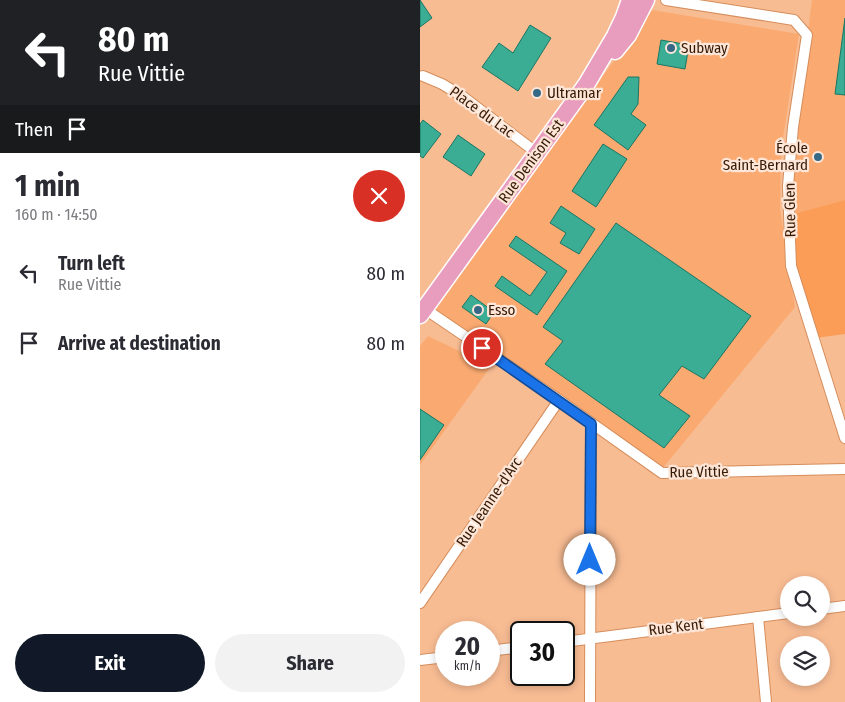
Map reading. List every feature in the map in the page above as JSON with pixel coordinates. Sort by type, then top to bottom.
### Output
[{"type":"main road","name":"Rue Denison Est","points":[[422,312],[586,85],[615,36],[630,0]]},
{"type":"main road","points":[[586,85],[628,35],[646,0]]},
{"type":"street","name":"Rue Glen","points":[[666,0],[794,20],[807,35],[793,127],[788,186],[790,266],[845,438]]},
{"type":"street","name":"Place du Lac","points":[[423,76],[442,84],[462,96],[537,153]]},
{"type":"street","name":"Rue Vittie","points":[[422,312],[559,400],[662,473],[845,469]]},
{"type":"street","name":"Rue Jeanne-d'Arc","points":[[420,603],[559,400]]},
{"type":"street","points":[[590,702],[591,424]]},
{"type":"street","points":[[830,608],[845,606]]},
{"type":"street","name":"Rue Kent","points":[[575,640],[780,614]]},
{"type":"street","points":[[758,617],[766,702]]},
{"type":"street","points":[[420,660],[435,658]]},
{"type":"shaded area","name":"École Saint-Bernard","points":[[812,0],[845,0],[845,265],[791,266],[788,186]]},
{"type":"shaded area","points":[[652,10],[799,34],[781,151],[780,209],[795,307],[662,469],[430,308]]},
{"type":"shaded area","points":[[845,200],[845,334],[808,339],[798,303],[787,216]]},
{"type":"shaded area","points":[[428,336],[491,366],[420,465],[420,346]]},
{"type":"building","points":[[420,0],[432,18],[420,27]]},
{"type":"building","points":[[845,18],[845,95],[835,94]]},
{"type":"building","points":[[530,25],[551,38],[518,91],[482,67],[499,43],[513,53]]},
{"type":"building","points":[[661,40],[689,45],[685,69],[657,64]]},
{"type":"building","points":[[628,77],[639,77],[638,104],[631,114],[646,125],[628,150],[594,125]]},
{"type":"building","points":[[423,120],[441,134],[423,158],[420,156],[420,124]]},
{"type":"building","points":[[458,135],[485,154],[471,176],[443,157]]},
{"type":"building","points":[[603,144],[627,159],[596,207],[572,191]]},
{"type":"building","points":[[561,206],[595,229],[579,254],[560,243],[566,233],[550,223]]},
{"type":"building","points":[[616,223],[751,316],[704,379],[682,366],[659,395],[690,416],[664,448],[545,364],[563,341],[543,327]]},
{"type":"building","points":[[516,236],[567,271],[537,315],[495,286],[502,276],[530,296],[547,272],[509,246]]},
{"type":"building","name":"Esso","points":[[471,295],[494,312],[486,324],[462,307]]},
{"type":"building","points":[[420,409],[444,425],[420,460]]},
{"type":"place","name":"Subway","points":[[671,48]]},
{"type":"place","name":"Ultramar","points":[[537,93]]},
{"type":"place","name":"École Saint-Bernard","points":[[818,157]]},
{"type":"place","name":"Esso","points":[[478,310]]},
{"type":"route","points":[[482,348],[591,424],[590,560]]}]
